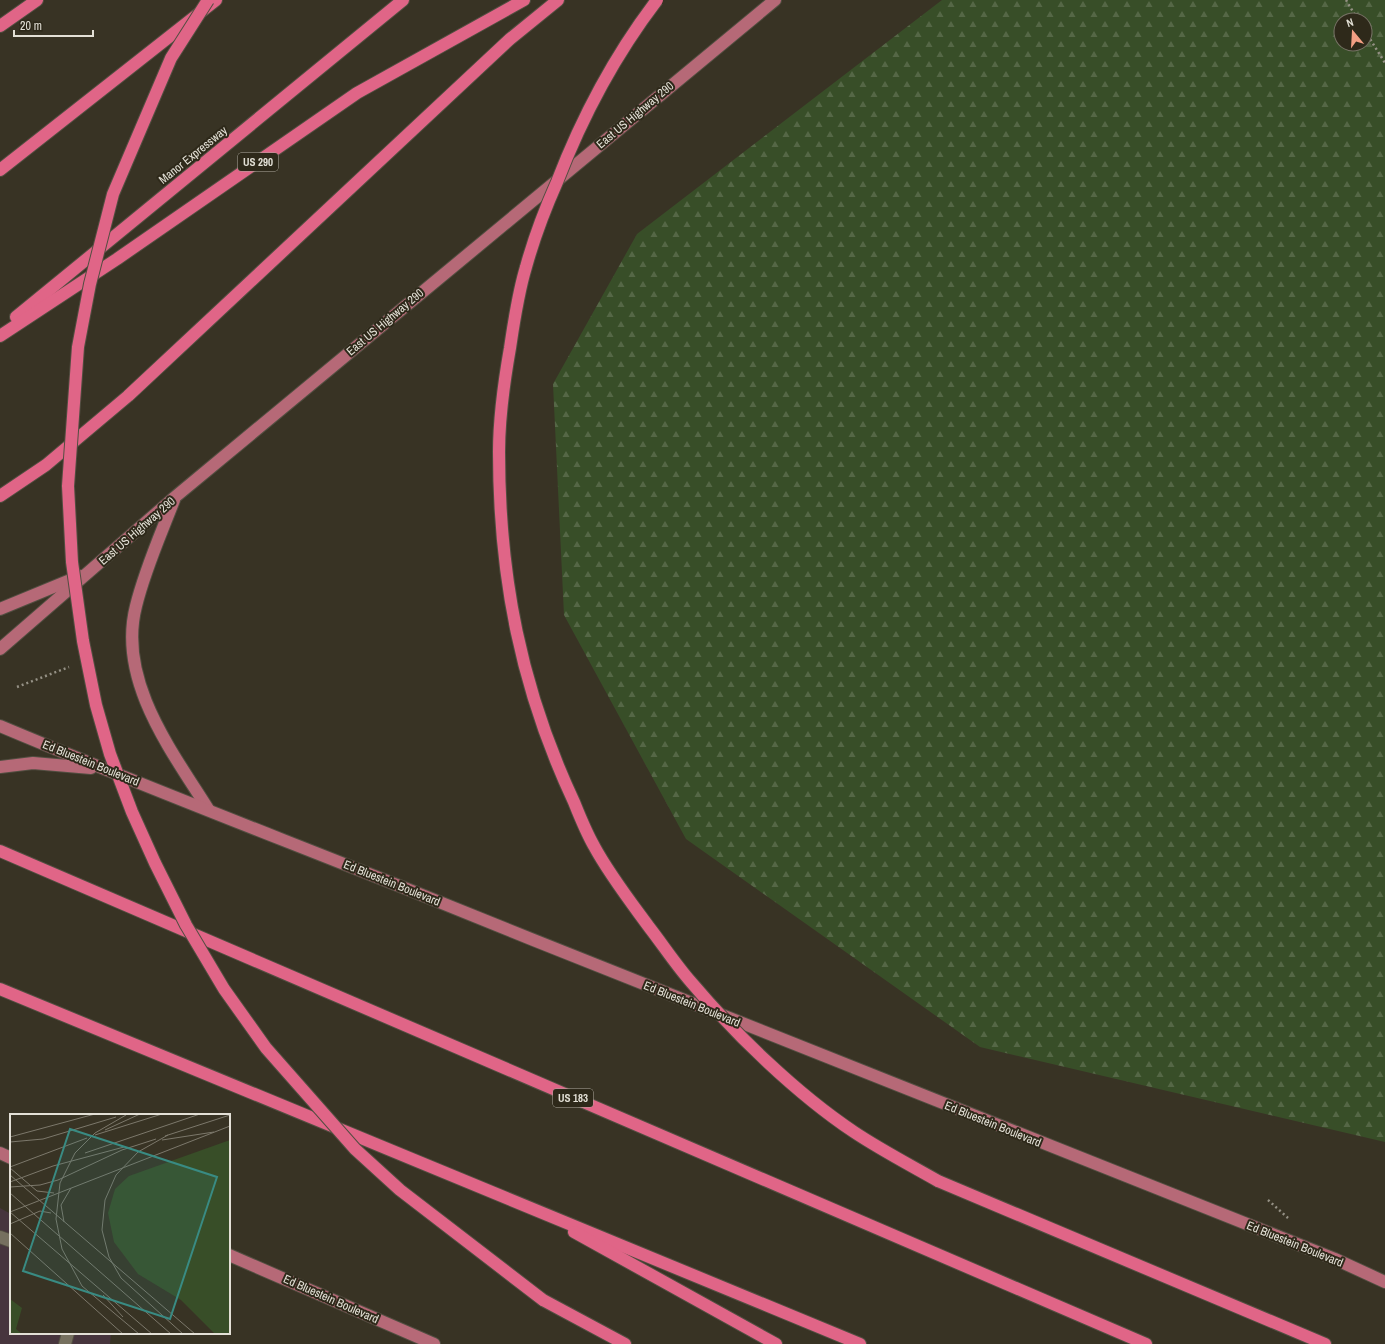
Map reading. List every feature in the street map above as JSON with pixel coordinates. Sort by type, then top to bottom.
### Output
[{"type":"highway","points":[[0,26],[37,0]]},
{"type":"highway","points":[[208,0],[171,58],[113,194],[90,284],[78,347],[68,486],[72,562],[83,641],[96,705],[110,754],[132,812],[186,925],[228,995],[266,1048],[308,1097],[355,1149],[400,1190],[457,1236],[543,1300],[625,1344]]},
{"type":"highway","points":[[0,170],[216,0]]},
{"type":"highway","name":"Manor Expressway","points":[[0,331],[403,0]]},
{"type":"highway","name":"US 290","points":[[0,336],[117,259],[357,93],[524,0]]},
{"type":"highway","points":[[0,496],[46,464],[128,396],[510,39],[558,0]]},
{"type":"highway","points":[[657,0],[608,75],[575,135],[546,208],[525,267],[504,382],[498,449],[506,566],[512,616],[522,659],[542,728],[561,775],[594,847],[634,907],[690,981],[741,1036],[794,1085],[853,1131],[938,1181],[1324,1344]]},
{"type":"highway","name":"US 183","points":[[0,851],[1146,1344]]},
{"type":"highway","points":[[0,989],[860,1344]]},
{"type":"highway","points":[[520,1203],[776,1344]]},
{"type":"main road","name":"East US Highway 290","points":[[0,649],[92,571],[175,497],[775,0]]},
{"type":"main road","points":[[175,497],[147,569],[136,607],[134,656],[136,671],[143,695],[153,718],[208,809]]},
{"type":"main road","points":[[0,609],[18,603],[92,571]]},
{"type":"main road","name":"Ed Bluestein Boulevard","points":[[0,726],[100,768],[208,809],[788,1043],[1335,1259],[1385,1282]]},
{"type":"main road","points":[[0,767],[33,763],[100,768]]},
{"type":"main road","points":[[0,1153],[10,1158]]},
{"type":"main road","name":"Ed Bluestein Boulevard","points":[[230,1254],[434,1344]]},
{"type":"lane","points":[[0,1237],[10,1241]]},
{"type":"lane","points":[[65,1344],[68,1334]]},
{"type":"path","points":[[1346,0],[1353,12]]},
{"type":"path","points":[[1373,44],[1385,63]]},
{"type":"path","points":[[17,687],[75,664]]},
{"type":"shaded area","points":[[0,1208],[10,1213],[10,1334],[111,1334],[110,1344],[0,1344]]},
{"type":"green space","points":[[942,0],[1385,0],[1385,1142],[980,1047],[686,839],[564,615],[553,384],[637,234]]}]
